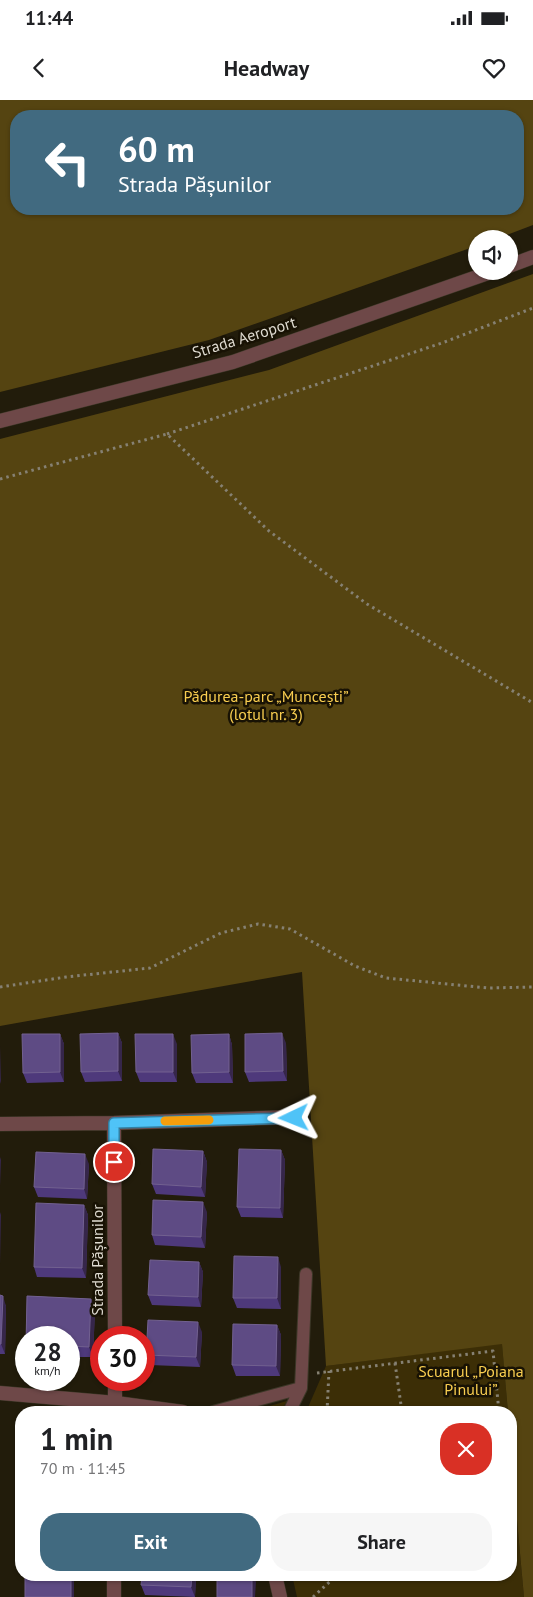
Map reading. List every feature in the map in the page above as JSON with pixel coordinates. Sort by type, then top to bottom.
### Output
[{"type":"street","points":[[518,263],[533,257]]},
{"type":"street","name":"Strada Aeroport","points":[[0,421],[233,362],[468,280]]},
{"type":"street","points":[[0,1124],[294,1118]]},
{"type":"street","name":"Strada Pășunilor","points":[[114,1123],[115,1326]]},
{"type":"street","points":[[115,1391],[116,1406]]},
{"type":"street","points":[[0,1393],[101,1406]]},
{"type":"street","points":[[114,1581],[114,1597]]},
{"type":"street","points":[[276,1581],[280,1597]]},
{"type":"lane","points":[[292,1406],[300,1388],[306,1274]]},
{"type":"lane","points":[[235,1406],[300,1388]]},
{"type":"path","points":[[0,479],[167,434],[442,343],[533,308]]},
{"type":"path","points":[[167,434],[269,531],[367,604],[533,703]]},
{"type":"path","points":[[0,988],[66,977],[150,968],[220,933],[258,924],[290,929],[356,966],[386,978],[488,988],[533,987]]},
{"type":"path","points":[[301,1374],[494,1351],[499,1406]]},
{"type":"path","points":[[395,1363],[401,1406]]},
{"type":"path","points":[[327,1406],[328,1371]]},
{"type":"path","points":[[313,1597],[330,1581]]},
{"type":"green space","points":[[0,100],[533,100],[533,225],[518,231],[468,230],[468,249],[209,340],[0,392]]},
{"type":"green space","name":"Pădurea-parc „Muncești” (lotul nr. 3)","points":[[533,274],[533,1597],[524,1597],[517,1520],[517,1406],[507,1406],[502,1344],[326,1366],[302,972],[0,1026],[0,439],[269,370]]},
{"type":"green space","name":"Scuarul „Poiana Pinului”","points":[[502,1343],[507,1406],[309,1406],[326,1366]]},
{"type":"green space","points":[[287,1401],[284,1406],[270,1406]]},
{"type":"green space","points":[[517,1520],[524,1597],[297,1597],[293,1581],[517,1581]]},
{"type":"building","points":[[118,1033],[118,1071],[81,1072],[80,1034]]},
{"type":"building","points":[[282,1033],[283,1071],[245,1072],[245,1034]]},
{"type":"building","points":[[22,1034],[60,1034],[60,1072],[23,1073]]},
{"type":"building","points":[[135,1034],[173,1034],[173,1072],[136,1072]]},
{"type":"building","points":[[229,1034],[229,1072],[192,1073],[191,1035]]},
{"type":"building","points":[[153,1149],[203,1151],[201,1187],[152,1184]]},
{"type":"building","points":[[239,1149],[281,1150],[280,1208],[237,1207]]},
{"type":"building","points":[[36,1152],[85,1154],[84,1189],[34,1187]]},
{"type":"building","points":[[153,1200],[203,1202],[201,1237],[152,1235]]},
{"type":"building","points":[[36,1203],[84,1205],[82,1268],[34,1267]]},
{"type":"building","points":[[234,1256],[278,1257],[277,1298],[233,1298]]},
{"type":"building","points":[[150,1260],[199,1262],[198,1297],[148,1295]]},
{"type":"building","points":[[0,1295],[3,1296],[1,1344],[0,1344]]},
{"type":"building","points":[[27,1296],[91,1299],[89,1347],[80,1347],[80,1326],[26,1326]]},
{"type":"building","points":[[148,1320],[198,1322],[196,1357],[155,1355],[155,1326],[148,1326]]},
{"type":"building","points":[[233,1324],[277,1325],[276,1366],[232,1365]]},
{"type":"building","points":[[25,1581],[71,1581],[71,1597],[25,1597]]},
{"type":"building","points":[[141,1581],[192,1581],[191,1587],[141,1585]]},
{"type":"building","points":[[217,1581],[252,1581],[252,1597],[217,1597]]},
{"type":"slow traffic","points":[[165,1121],[209,1120]]},
{"type":"route","points":[[114,1162],[114,1123],[294,1118]]}]
